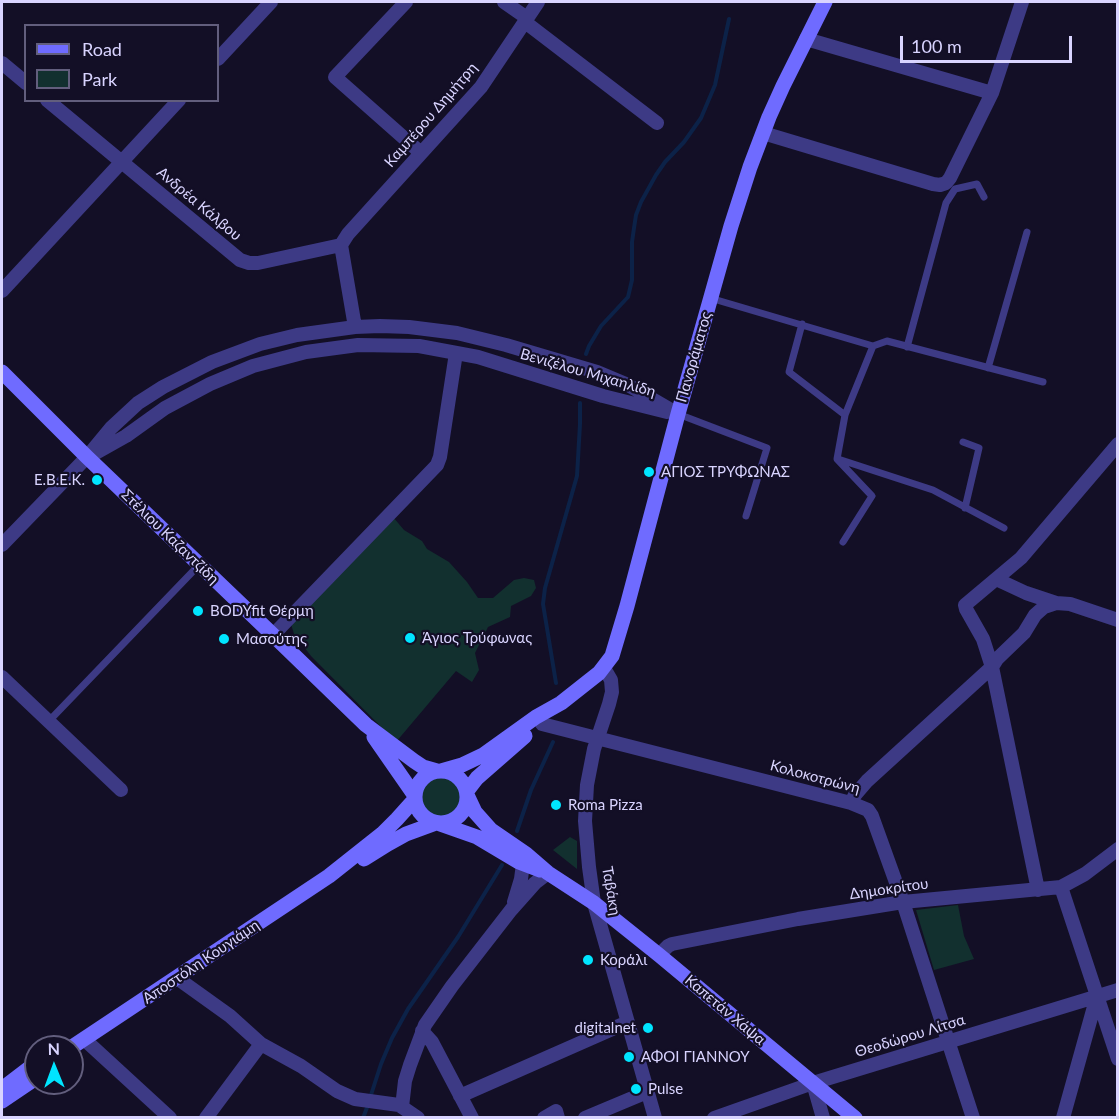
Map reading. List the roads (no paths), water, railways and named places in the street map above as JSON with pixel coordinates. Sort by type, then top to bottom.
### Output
[{"type":"main road","name":"Πανοράματος","points":[[439,771],[462,765],[483,755],[536,717],[561,703],[604,668],[612,656],[730,226],[763,133],[825,2]]},
{"type":"main road","name":"Στέλιου Καζαντζίδη","points":[[2,372],[87,458],[366,725],[423,767],[439,771]]},
{"type":"main road","name":"Πανοράματος","points":[[467,793],[477,778],[542,724],[561,703]]},
{"type":"main road","name":"Στέλιου Καζαντζίδη","points":[[366,725],[415,798]]},
{"type":"main road","points":[[510,852],[471,807],[464,784],[456,776],[449,772],[439,771],[427,775],[417,786],[416,806],[421,815],[427,819],[510,852],[526,854],[548,873],[594,903]]},
{"type":"main road","points":[[438,823],[450,822],[460,815],[466,805],[467,793]]},
{"type":"main road","name":"Αποστόλη Κουγιάμη","points":[[84,1039],[329,876],[382,834],[415,798]]},
{"type":"main road","name":"Αποστόλη Κουγιάμη","points":[[329,876],[357,863],[406,834],[438,823]]},
{"type":"main road","name":"Καπετάν Χάψα","points":[[594,903],[855,1118]]},
{"type":"main road","points":[[2,1089],[24,1072]]},
{"type":"main road","points":[[2,1101],[24,1086]]},
{"type":"street","points":[[219,58],[271,2]]},
{"type":"street","points":[[406,2],[335,77],[421,153]]},
{"type":"street","points":[[504,2],[657,123]]},
{"type":"street","name":"Καμπέρου Δημήτρη","points":[[341,245],[348,234],[481,87],[538,2]]},
{"type":"street","points":[[763,133],[933,184],[946,183],[992,93],[1022,2]]},
{"type":"street","points":[[806,39],[992,93]]},
{"type":"street","points":[[2,63],[24,81]]},
{"type":"street","name":"Ανδρέα Κάλβου","points":[[49,102],[240,260],[258,263],[341,245]]},
{"type":"street","points":[[2,291],[177,102]]},
{"type":"street","points":[[341,245],[355,327]]},
{"type":"street","name":"Βενιζέλου Μιχαηλίδη","points":[[2,545],[87,458],[111,428],[138,403],[163,387],[212,362],[236,352],[297,335],[355,327],[409,327],[468,335],[578,366],[615,379],[678,414]]},
{"type":"street","name":"Βενιζέλου Μιχαηλίδη","points":[[87,458],[126,436],[165,408],[210,384],[264,363],[306,352],[358,345],[419,346],[478,357],[603,396],[678,414]]},
{"type":"street","points":[[273,635],[437,465],[456,353]]},
{"type":"street","points":[[1038,890],[992,667],[983,639],[965,605],[1028,550],[1118,444]]},
{"type":"street","points":[[996,579],[1026,593],[1056,603],[1070,604],[1118,620]]},
{"type":"street","points":[[851,803],[867,781],[992,667],[997,659],[1024,633],[1035,615],[1044,607],[1056,603]]},
{"type":"street","name":"Ταβάκη","points":[[604,668],[611,680],[612,692],[591,758],[585,821],[588,855],[594,903],[655,1118]]},
{"type":"street","points":[[2,677],[121,790]]},
{"type":"street","name":"Κολοκοτρώνη","points":[[542,724],[866,808],[871,813],[903,902],[973,1118]]},
{"type":"street","name":"Δημοκρίτου","points":[[659,955],[672,944],[798,919],[903,902],[1061,887],[1084,874],[1118,849]]},
{"type":"street","points":[[510,852],[521,879],[511,910]]},
{"type":"street","points":[[400,1106],[405,1081],[422,1031],[443,998],[511,910],[538,880],[548,873]]},
{"type":"street","points":[[1061,887],[1118,1059]]},
{"type":"street","points":[[177,978],[230,1016],[261,1044],[301,1066],[337,1091],[354,1099],[400,1106],[418,1118]]},
{"type":"street","name":"Θεοδώρου Λίτσα","points":[[714,1118],[813,1083],[1118,990]]},
{"type":"street","points":[[1063,1118],[1097,996]]},
{"type":"street","points":[[460,1096],[628,1022]]},
{"type":"street","points":[[422,1031],[432,1042],[472,1118]]},
{"type":"street","points":[[1085,1036],[1112,1041]]},
{"type":"street","points":[[206,1118],[261,1044]]},
{"type":"street","points":[[84,1048],[170,1118]]},
{"type":"street","points":[[813,1083],[823,1118]]},
{"type":"street","points":[[585,1118],[648,1092]]},
{"type":"street","points":[[544,1118],[556,1112],[558,1118]]},
{"type":"lane","points":[[907,347],[946,203],[955,189],[977,184],[984,197]]},
{"type":"lane","points":[[988,368],[1027,232]]},
{"type":"lane","points":[[710,298],[873,346],[887,341],[1043,382]]},
{"type":"lane","points":[[802,324],[789,372],[845,415]]},
{"type":"lane","points":[[837,459],[845,415],[873,346]]},
{"type":"lane","points":[[678,414],[766,448],[746,516]]},
{"type":"lane","points":[[963,442],[979,448],[965,508]]},
{"type":"lane","points":[[837,459],[933,490],[1004,528]]},
{"type":"lane","points":[[837,459],[872,496],[843,542]]},
{"type":"lane","points":[[48,722],[200,565]]},
{"type":"waterway","points":[[586,354],[601,326],[628,297],[632,280],[632,242],[636,215],[656,175],[701,118],[715,85],[729,19]]},
{"type":"waterway","points":[[556,683],[543,604],[545,588],[577,476],[580,403]]},
{"type":"waterway","points":[[517,831],[531,790],[553,742]]},
{"type":"waterway","points":[[370,1098],[392,1038],[408,1009],[458,937],[502,865]]},
{"type":"waterway","points":[[363,1118],[368,1105]]},
{"type":"place","name":"ΑΓΙΟΣ ΤΡΥΦΩΝΑΣ","points":[[649,472]]},
{"type":"place","name":"Ε.Β.Ε.Κ.","points":[[97,480]]},
{"type":"place","name":"BODYfit Θέρμη","points":[[198,611]]},
{"type":"place","name":"Άγιος Τρύφωνας","points":[[410,638]]},
{"type":"place","name":"Μασούτης","points":[[224,639]]},
{"type":"place","name":"Roma Pizza","points":[[556,805]]},
{"type":"place","name":"Κοράλι","points":[[588,960]]},
{"type":"place","name":"digitalnet","points":[[648,1028]]},
{"type":"place","name":"ΑΦΟΙ ΓΙΑΝΝΟΥ","points":[[629,1057]]},
{"type":"place","name":"Pulse","points":[[636,1089]]}]
